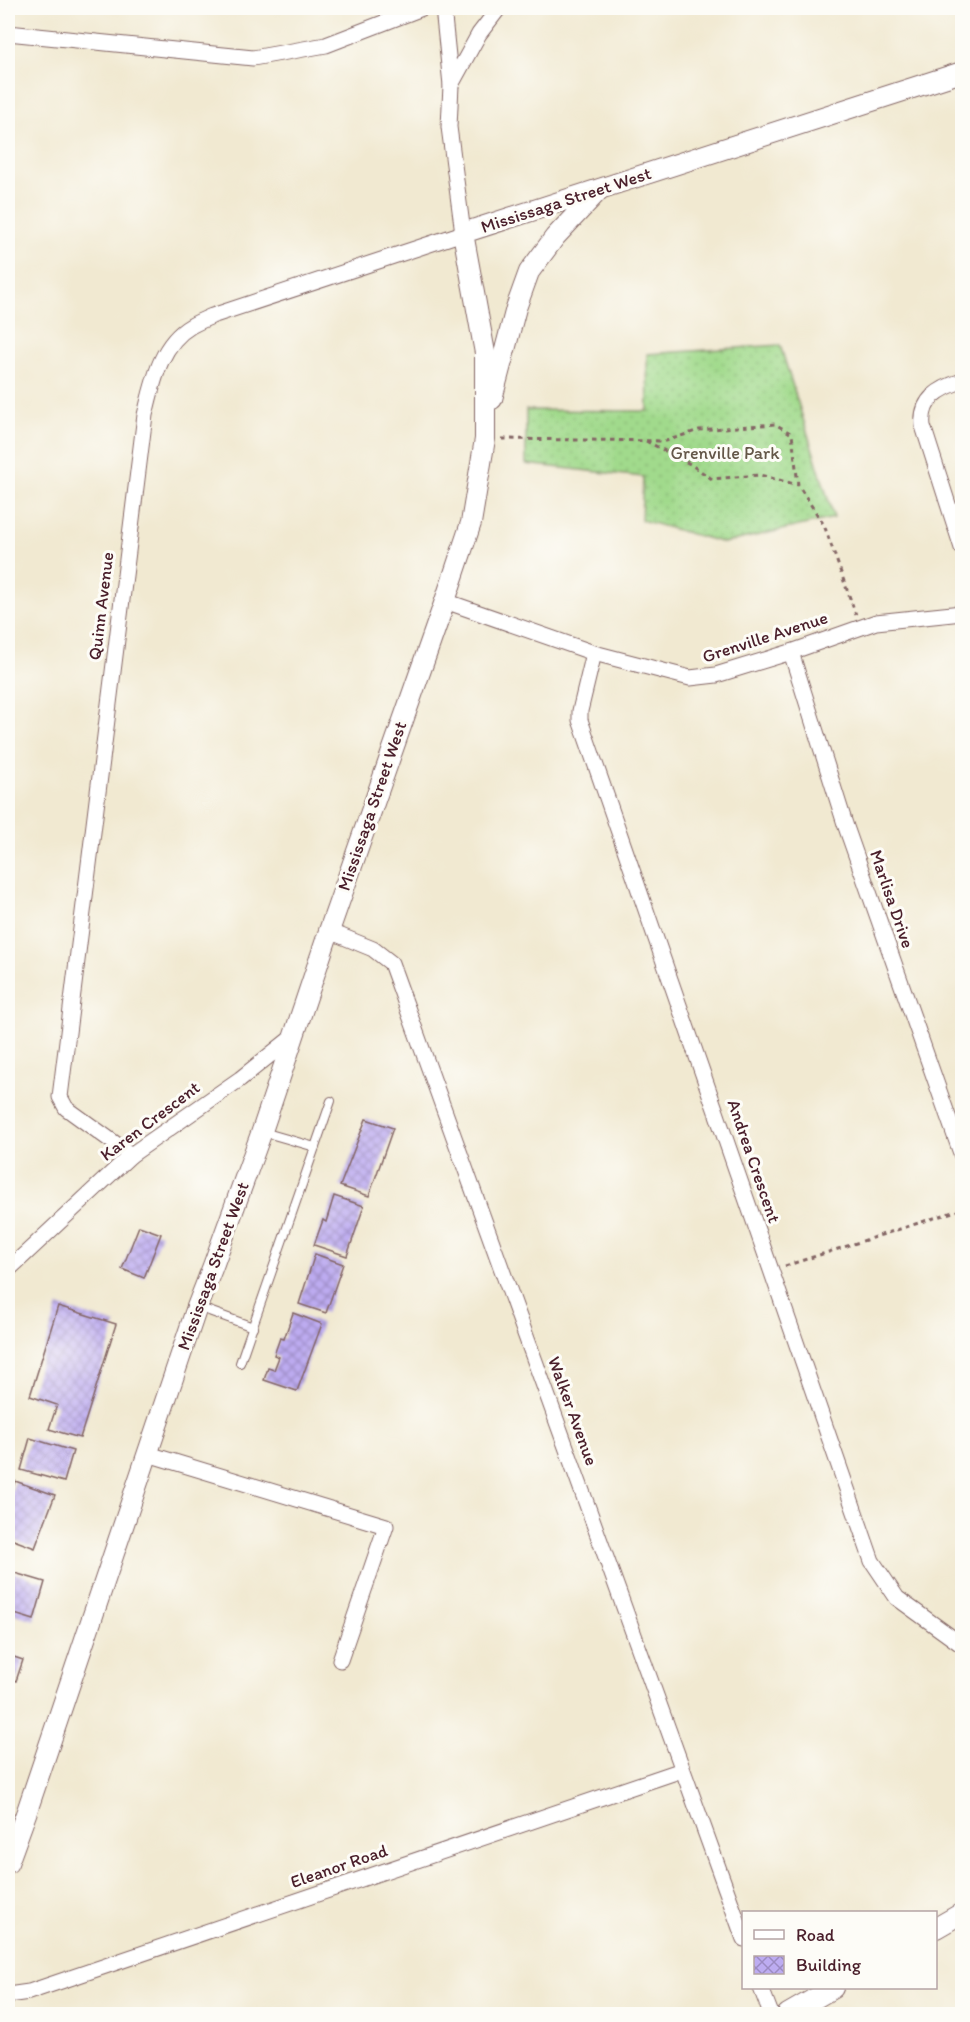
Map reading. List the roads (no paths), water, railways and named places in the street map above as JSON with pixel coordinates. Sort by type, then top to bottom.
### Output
[{"type":"street","points":[[8,33],[253,58],[326,45],[422,8]]},
{"type":"street","points":[[443,8],[451,85],[449,127],[463,234]]},
{"type":"street","points":[[451,85],[479,34],[499,8]]},
{"type":"street","name":"Mississaga Street West","points":[[8,1860],[197,1306],[295,1035],[471,523],[485,431],[485,353],[463,234],[963,72]]},
{"type":"street","points":[[485,431],[516,308],[529,272],[555,237],[600,189]]},
{"type":"street","name":"Quinn Avenue","points":[[130,1155],[66,1108],[60,1097],[145,415],[156,374],[170,344],[189,327],[212,316],[463,234]]},
{"type":"street","points":[[963,381],[936,392],[928,400],[922,420],[963,548]]},
{"type":"street","name":"Grenville Avenue","points":[[445,601],[594,653],[690,678],[716,675],[876,622],[963,613]]},
{"type":"street","name":"Marlisa Drive","points":[[791,652],[845,824],[963,1156]]},
{"type":"street","name":"Andrea Crescent","points":[[594,653],[580,711],[580,720],[872,1561],[897,1598],[963,1645]]},
{"type":"street","name":"Walker Avenue","points":[[329,931],[373,949],[391,963],[742,1934]]},
{"type":"street","name":"Karen Crescent","points":[[8,1270],[130,1155],[240,1079],[295,1035]]},
{"type":"street","points":[[148,1454],[386,1526],[340,1660]]},
{"type":"street","name":"Eleanor Road","points":[[8,1995],[40,1988],[682,1770]]},
{"type":"street","points":[[937,1927],[963,1913]]},
{"type":"street","points":[[761,1989],[771,2014]]},
{"type":"street","points":[[788,2014],[831,1989]]},
{"type":"lane","points":[[240,1363],[331,1101]]},
{"type":"lane","points":[[261,1131],[315,1147]]},
{"type":"lane","points":[[197,1306],[253,1326]]},
{"type":"park label","name":"Grenville Park","points":[[725,453]]}]
